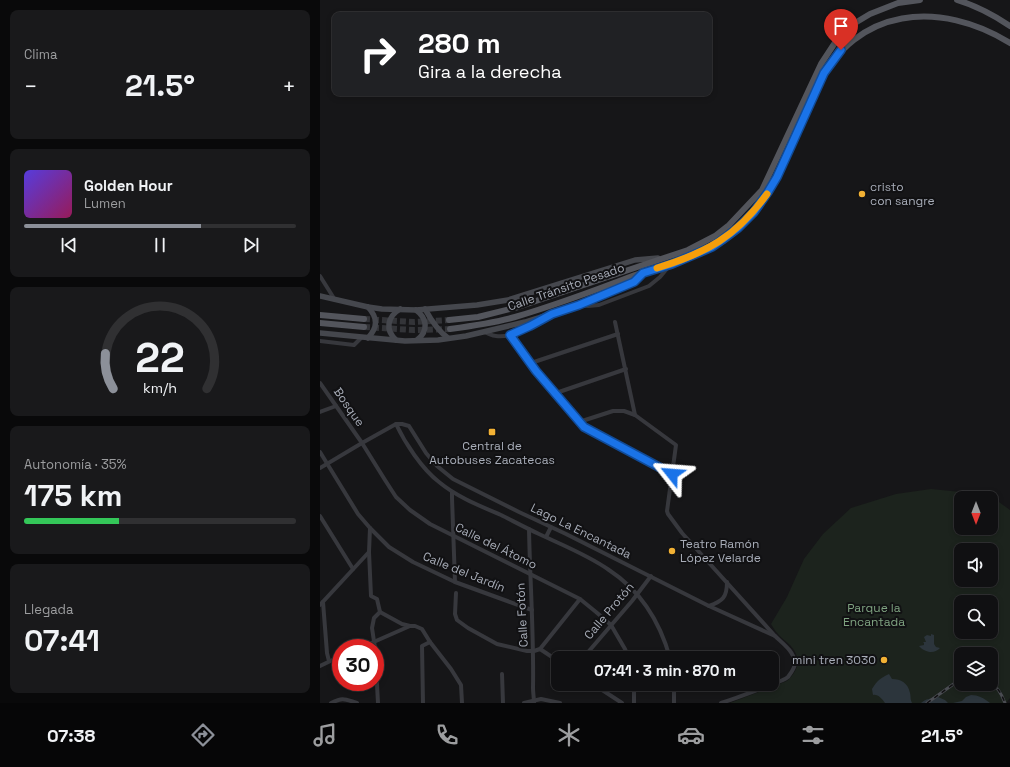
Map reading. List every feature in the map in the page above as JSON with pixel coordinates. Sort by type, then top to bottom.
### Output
[{"type":"main road","name":"Calle Tránsito Pesado","points":[[449,320],[478,317],[518,307],[688,250],[716,236],[729,226],[762,190],[821,64],[840,35],[855,23],[870,14],[898,4],[920,0]]},
{"type":"main road","points":[[957,0],[989,12],[1010,26]]},
{"type":"main road","name":"Calle Tránsito Pesado","points":[[450,329],[479,325],[514,317],[672,264],[712,247],[738,228],[754,212],[768,192],[777,177],[824,73],[836,56],[853,37],[868,26],[889,16],[906,12]]},
{"type":"main road","points":[[976,20],[993,29],[1010,42]]},
{"type":"main road","points":[[320,315],[364,319]]},
{"type":"main road","points":[[320,323],[364,327]]},
{"type":"street","points":[[320,296],[368,307],[416,310],[477,305],[508,300],[635,260],[665,258]]},
{"type":"street","points":[[579,305],[599,305],[649,286],[672,264]]},
{"type":"street","points":[[320,332],[362,338],[396,340],[438,340],[466,336],[526,322],[579,305],[634,282],[643,273]]},
{"type":"street","points":[[320,276],[336,300]]},
{"type":"street","points":[[368,307],[373,312],[375,319],[373,332],[368,338]]},
{"type":"street","points":[[396,340],[390,332],[389,321],[395,312],[400,309]]},
{"type":"street","points":[[425,309],[442,334],[448,338]]},
{"type":"street","points":[[416,310],[420,313],[425,322],[424,333],[422,337],[417,340]]},
{"type":"street","points":[[484,332],[494,336],[510,335],[552,314]]},
{"type":"street","points":[[615,322],[635,415]]},
{"type":"street","points":[[531,363],[618,334]]},
{"type":"street","points":[[510,335],[584,427],[672,474]]},
{"type":"street","points":[[320,341],[354,345],[362,338]]},
{"type":"street","points":[[556,394],[626,369]]},
{"type":"street","name":"Bosque","points":[[320,383],[362,443]]},
{"type":"street","points":[[320,412],[336,406]]},
{"type":"street","points":[[579,422],[613,411],[624,411],[635,415],[676,445],[667,511],[668,514],[682,533],[775,636],[789,649],[794,658],[794,665],[790,674],[786,678],[721,703]]},
{"type":"street","points":[[320,468],[396,424],[410,448],[426,469],[452,492],[589,558],[610,570],[626,583],[656,621],[668,651]]},
{"type":"street","name":"Lago La Encantada","points":[[396,424],[409,426],[426,453],[437,466],[453,479],[709,606],[775,636]]},
{"type":"street","name":"Calle del Átomo","points":[[362,443],[384,480],[402,503],[430,524],[580,600],[611,625],[626,651]]},
{"type":"street","name":"Calle del Jardín","points":[[320,452],[358,514],[389,547],[413,562],[455,582],[532,610]]},
{"type":"street","points":[[452,492],[455,582]]},
{"type":"street","points":[[320,516],[353,569]]},
{"type":"street","points":[[546,537],[551,527]]},
{"type":"street","points":[[370,528],[369,552],[371,596],[377,599],[380,612],[402,624],[415,626],[422,629],[461,685],[462,703]]},
{"type":"street","name":"Calle Fotón","points":[[529,529],[534,651],[534,701]]},
{"type":"street","points":[[329,661],[326,653],[322,604],[369,552]]},
{"type":"street","name":"Calle Protón","points":[[589,651],[637,595],[651,576]]},
{"type":"street","points":[[709,606],[724,598],[727,582]]},
{"type":"street","points":[[456,593],[455,614],[457,620],[468,628],[497,644],[527,651],[540,649],[580,600]]},
{"type":"street","points":[[374,639],[372,628],[374,618],[380,612]]},
{"type":"street","points":[[382,639],[410,626]]},
{"type":"street","points":[[423,703],[422,646],[430,642]]},
{"type":"street","points":[[540,649],[551,656]]},
{"type":"street","points":[[320,666],[332,660]]},
{"type":"street","points":[[502,674],[503,703]]},
{"type":"street","points":[[377,691],[378,703]]},
{"type":"street","points":[[604,691],[622,703]]},
{"type":"street","points":[[634,691],[634,703]]},
{"type":"street","points":[[674,691],[674,703]]},
{"type":"street","points":[[331,703],[340,699],[346,699],[358,703]]},
{"type":"street","points":[[524,703],[541,699],[560,703]]},
{"type":"green space","name":"Parque la Encantada","points":[[931,489],[954,491],[954,535],[998,535],[998,501],[1010,510],[1010,698],[1006,703],[730,703],[761,691],[779,691],[779,684],[787,681],[794,673],[798,664],[794,650],[779,635],[771,624],[787,597],[804,559],[823,534],[851,508],[896,494]]},
{"type":"shaded area","points":[[931,634],[934,635],[934,644],[936,647],[940,648],[929,652],[919,646],[924,645],[923,642],[926,642],[924,637],[927,635],[931,636]]},
{"type":"shaded area","points":[[889,674],[892,679],[906,684],[912,703],[885,703],[878,696],[873,695],[872,689],[881,678]]},
{"type":"shaded area","points":[[971,695],[981,697],[990,703],[953,703],[962,701]]},
{"type":"shaded area","points":[[938,697],[948,703],[921,703],[927,700]]},
{"type":"tunnel","points":[[364,319],[414,322],[449,320]]},
{"type":"tunnel","points":[[364,327],[414,330],[450,329]]},
{"type":"railway","points":[[927,703],[954,684]]},
{"type":"railway","points":[[998,690],[1005,703]]},
{"type":"slow traffic","points":[[657,268],[672,264],[712,247],[743,223],[754,212],[767,194]]},
{"type":"place","name":"cristo con sangre","points":[[862,194]]},
{"type":"place","name":"Central de Autobuses Zacatecas","points":[[492,432]]},
{"type":"place","name":"Teatro Ramón López Velarde","points":[[672,551]]},
{"type":"place","name":"mini tren 3030","points":[[884,660]]},
{"type":"route","points":[[672,474],[584,427],[536,371],[510,335],[552,314],[579,305],[634,282],[643,273],[672,264],[712,247],[738,228],[754,212],[777,177],[824,73],[841,50]]}]
